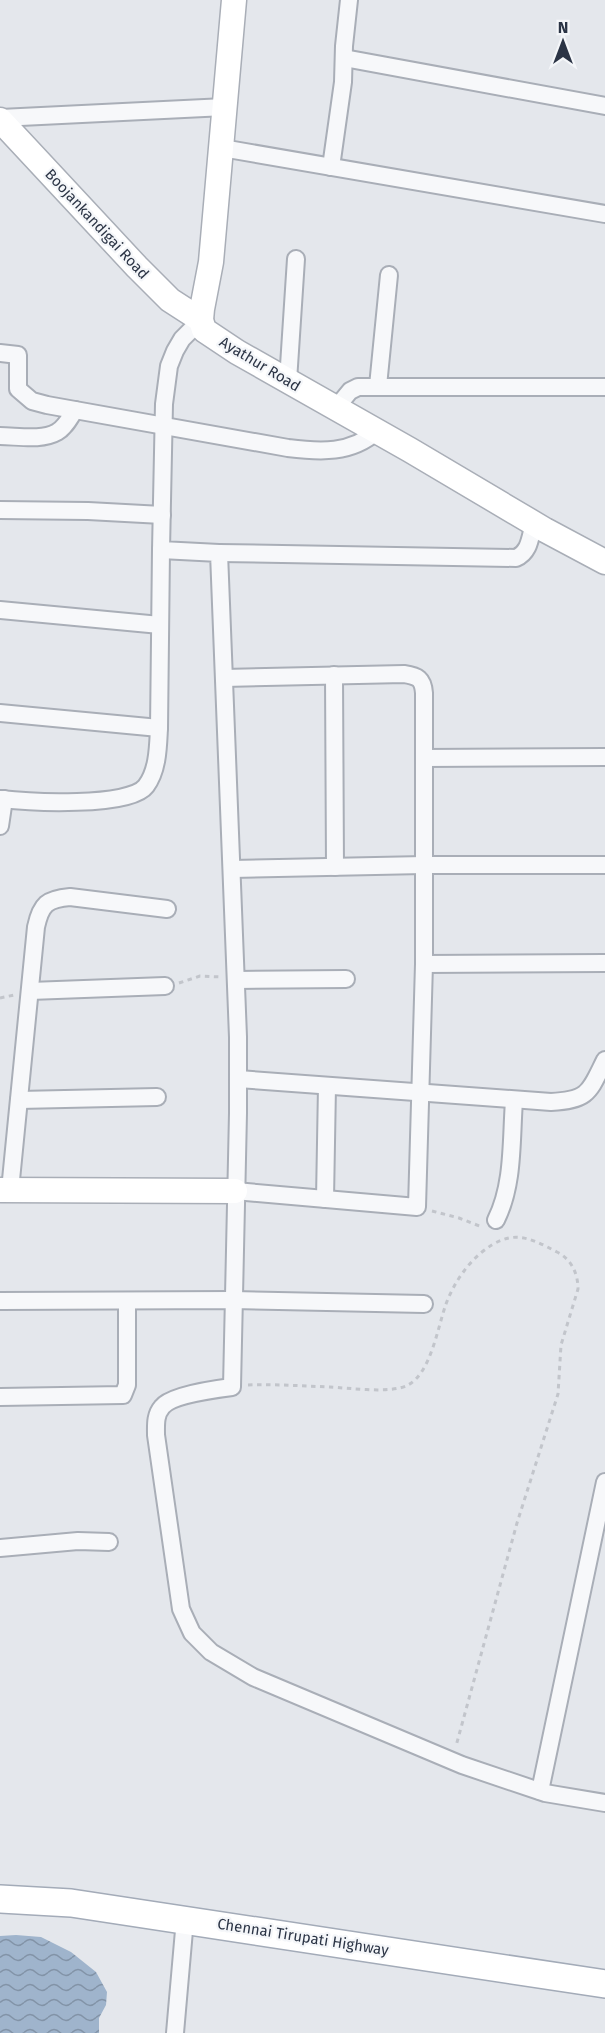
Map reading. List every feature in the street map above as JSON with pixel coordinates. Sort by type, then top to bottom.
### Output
[{"type":"main road","name":"Chennai Tirupati Highway","points":[[0,1899],[71,1903],[605,1984]]},
{"type":"street","points":[[0,826],[2,799],[71,803],[136,795],[145,787],[152,773],[158,751],[159,728],[163,425],[166,384],[174,351],[182,339],[201,320],[211,262],[234,0]]},
{"type":"street","points":[[331,167],[339,117],[344,58],[344,1]]},
{"type":"street","points":[[344,58],[605,106]]},
{"type":"street","points":[[0,119],[225,107]]},
{"type":"street","name":"Boojankandigai Road","points":[[0,119],[145,276],[170,300],[201,320]]},
{"type":"street","points":[[222,148],[605,214]]},
{"type":"street","points":[[288,381],[296,259]]},
{"type":"street","points":[[378,386],[389,275]]},
{"type":"street","name":"Ayathur Road","points":[[201,320],[204,330],[237,352],[605,562]]},
{"type":"street","points":[[0,353],[18,355],[18,389],[24,396],[32,401],[75,410],[315,452],[353,446],[366,441],[377,431]]},
{"type":"street","points":[[336,408],[350,391],[358,387],[605,387]]},
{"type":"street","points":[[0,436],[36,437],[56,433],[75,410]]},
{"type":"street","points":[[0,510],[162,515]]},
{"type":"street","points":[[161,550],[516,558],[524,555],[527,550],[534,523]]},
{"type":"street","points":[[219,553],[238,1079],[232,1387],[179,1397],[163,1404],[156,1421],[174,1572],[181,1610],[192,1633],[212,1652],[253,1677],[452,1761],[540,1791],[605,1803]]},
{"type":"street","points":[[0,610],[160,625]]},
{"type":"street","points":[[167,909],[70,897],[55,898],[44,904],[36,927],[19,1100],[5,1190],[235,1191],[417,1207],[424,964],[423,683],[417,676],[404,674],[224,678]]},
{"type":"street","points":[[334,675],[335,867]]},
{"type":"street","points":[[0,713],[159,728]]},
{"type":"street","points":[[424,758],[605,758]]},
{"type":"street","points":[[232,869],[424,865],[605,865]]},
{"type":"street","points":[[424,964],[605,963]]},
{"type":"street","points":[[236,980],[346,979]]},
{"type":"street","points":[[30,991],[165,986]]},
{"type":"street","points":[[238,1079],[551,1102],[580,1098],[588,1092],[601,1077],[605,1060]]},
{"type":"street","points":[[325,1199],[327,1086]]},
{"type":"street","points":[[19,1100],[157,1097]]},
{"type":"street","points":[[493,1229],[508,1190],[514,1101]]},
{"type":"street","points":[[0,1301],[233,1300],[424,1304]]},
{"type":"street","points":[[0,1397],[123,1395],[127,1385],[127,1301]]},
{"type":"street","points":[[540,1791],[605,1482]]},
{"type":"street","points":[[0,1548],[78,1541],[109,1542]]},
{"type":"street","points":[[176,2033],[185,1920]]},
{"type":"path","points":[[165,986],[209,975],[236,980]]},
{"type":"path","points":[[417,1207],[493,1229],[502,1239]]},
{"type":"path","points":[[232,1387],[277,1384],[384,1389],[408,1385],[431,1354],[447,1302],[460,1277],[476,1257],[494,1243],[508,1236],[538,1241],[564,1255],[575,1269],[578,1289],[561,1345],[558,1394],[517,1523],[452,1761]]},
{"type":"water","points":[[0,1936],[41,1937],[71,1952],[96,1972],[107,1992],[106,2005],[99,2018],[99,2033],[0,2033]]}]
